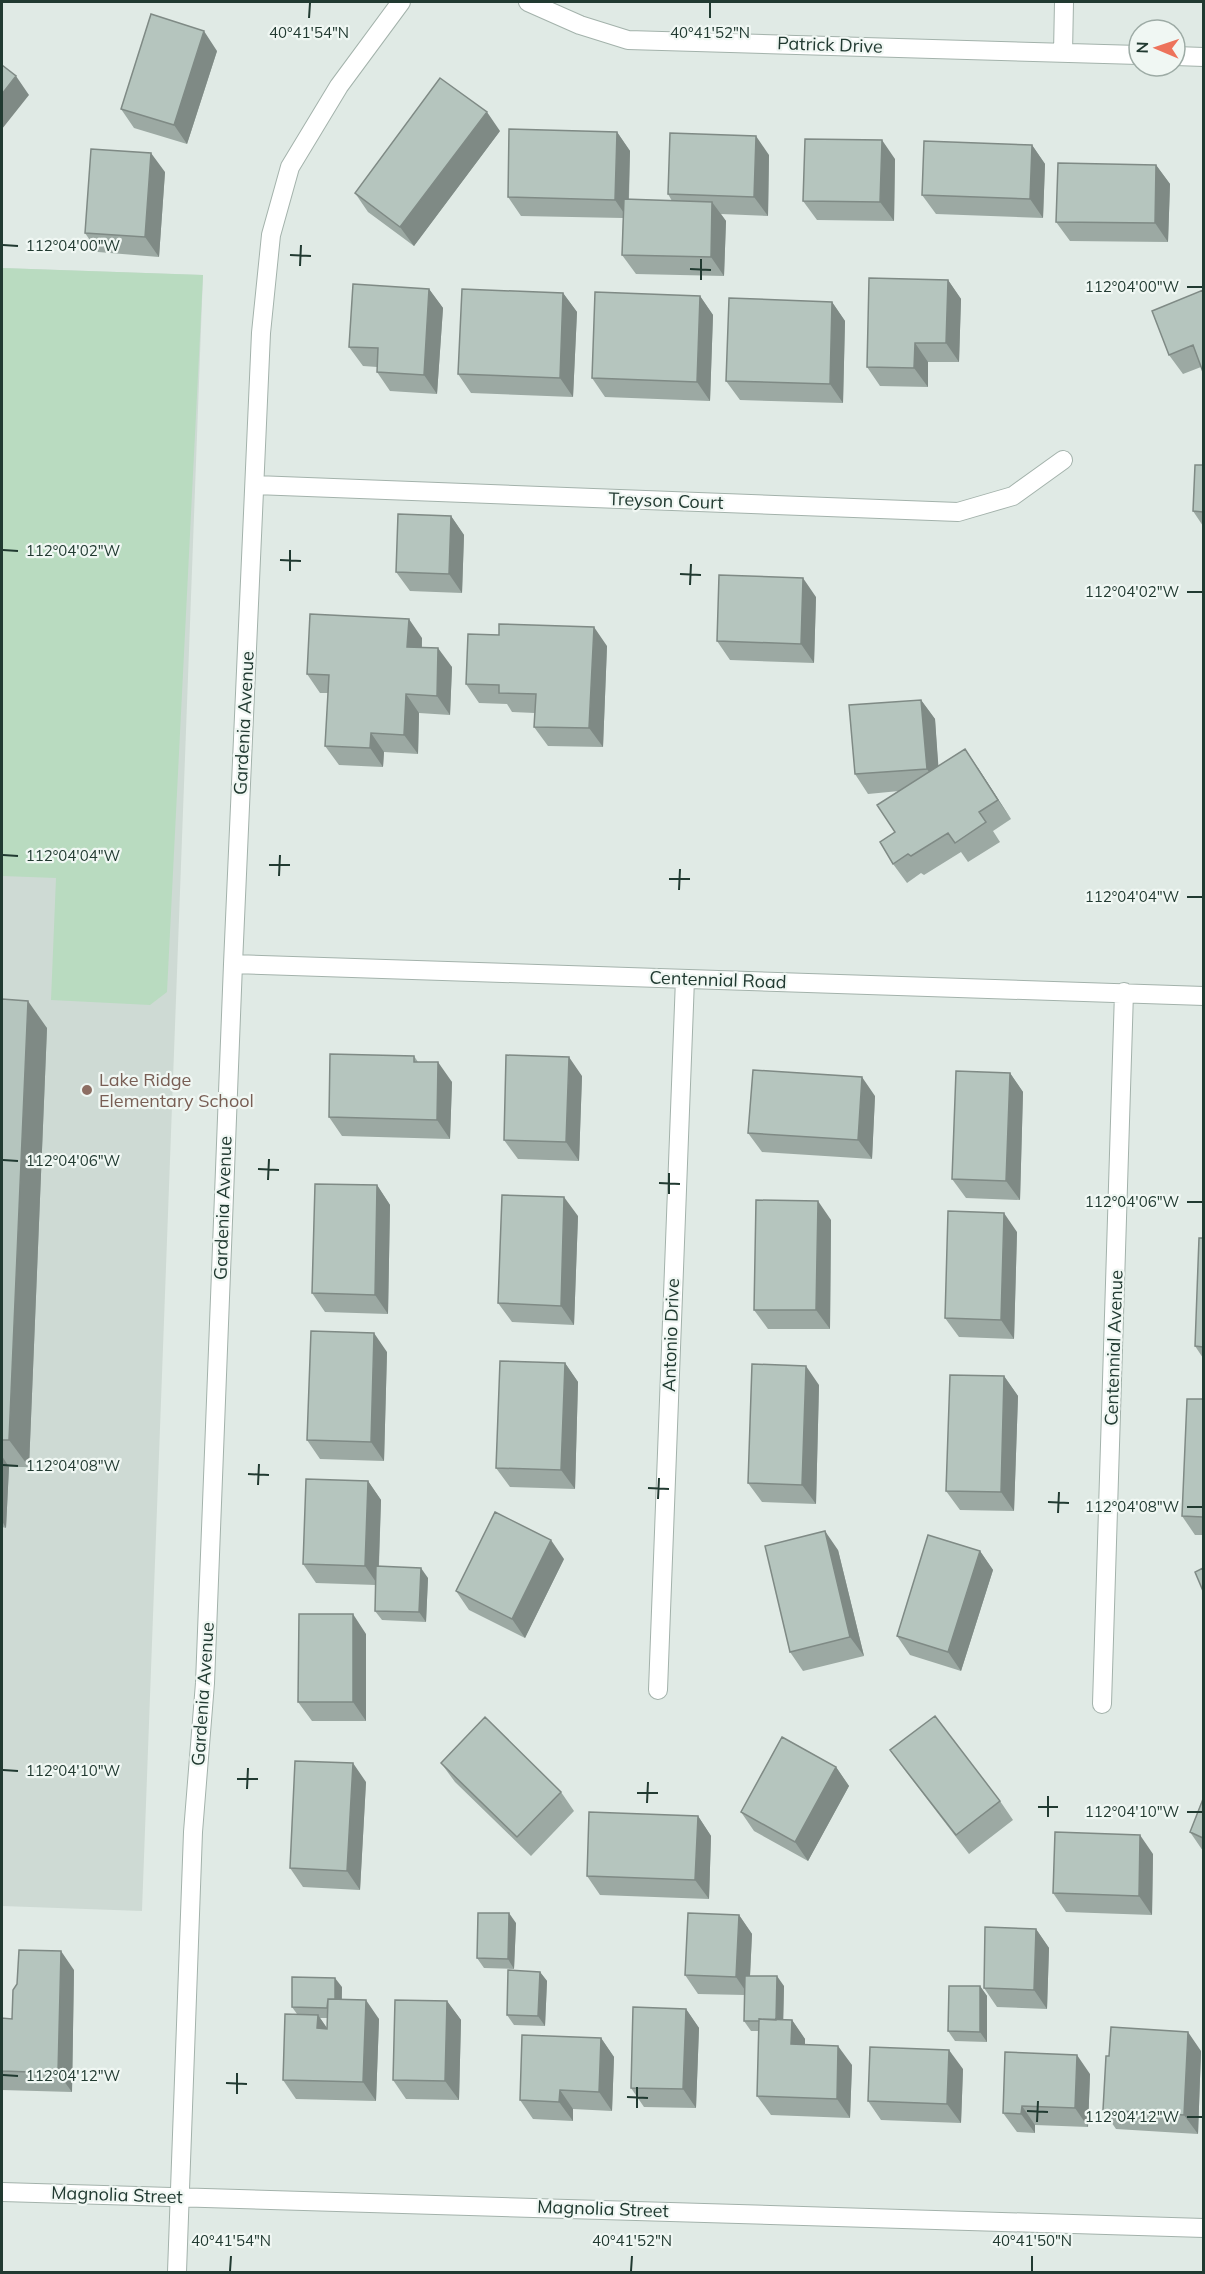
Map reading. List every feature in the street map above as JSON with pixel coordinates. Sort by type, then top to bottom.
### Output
[{"type":"street","name":"Gardenia Avenue","points":[[177,2272],[193,1832],[205,1683],[233,964],[261,333],[271,235],[290,167],[339,86],[401,2]]},
{"type":"street","name":"Patrick Drive","points":[[528,2],[579,25],[628,40],[1127,55]]},
{"type":"street","points":[[1063,53],[1064,2]]},
{"type":"street","points":[[1187,56],[1203,57]]},
{"type":"street","name":"Treyson Court","points":[[255,485],[958,512],[1013,496],[1063,460]]},
{"type":"street","name":"Centennial Road","points":[[233,964],[1203,996]]},
{"type":"street","name":"Antonio Drive","points":[[658,1690],[685,979]]},
{"type":"street","name":"Centennial Avenue","points":[[1102,1704],[1124,992]]},
{"type":"street","name":"Magnolia Street","points":[[2,2192],[1203,2228]]},
{"type":"shaded area","name":"Lake Ridge Elementary School","points":[[2,268],[203,275],[142,1911],[2,1906]]},
{"type":"green space","points":[[2,268],[203,275],[167,992],[150,1005],[51,1000],[56,878],[2,876]]},
{"type":"building","points":[[151,14],[204,31],[174,125],[121,109]]},
{"type":"building","points":[[2,65],[16,76],[2,94]]},
{"type":"building","points":[[440,78],[487,112],[400,227],[355,193]]},
{"type":"building","points":[[509,129],[617,132],[615,200],[508,197]]},
{"type":"building","points":[[670,133],[756,136],[754,197],[668,194]]},
{"type":"building","points":[[805,139],[882,140],[880,202],[803,201]]},
{"type":"building","points":[[924,141],[1032,145],[1030,199],[922,195]]},
{"type":"building","points":[[91,149],[151,153],[145,237],[85,233]]},
{"type":"building","points":[[1058,163],[1156,165],[1155,223],[1056,222]]},
{"type":"building","points":[[624,199],[712,202],[711,257],[622,255]]},
{"type":"building","points":[[869,278],[948,280],[946,343],[915,343],[914,368],[867,367]]},
{"type":"building","points":[[353,284],[429,289],[424,375],[377,372],[378,348],[349,347]]},
{"type":"building","points":[[462,289],[563,293],[560,378],[458,374]]},
{"type":"building","points":[[1203,290],[1203,372],[1193,345],[1169,355],[1152,311]]},
{"type":"building","points":[[595,292],[700,296],[697,382],[592,378]]},
{"type":"building","points":[[729,298],[832,302],[830,384],[726,381]]},
{"type":"building","points":[[1195,465],[1203,465],[1203,512],[1193,511]]},
{"type":"building","points":[[398,514],[451,516],[449,574],[396,572]]},
{"type":"building","points":[[719,575],[803,578],[801,644],[717,641]]},
{"type":"building","points":[[310,614],[409,619],[407,647],[438,648],[437,696],[406,694],[404,735],[371,733],[370,748],[325,746],[329,675],[307,674]]},
{"type":"building","points":[[499,624],[594,627],[589,728],[534,727],[536,694],[499,693],[499,685],[466,684],[468,634],[499,635]]},
{"type":"building","points":[[921,700],[927,769],[855,774],[849,705]]},
{"type":"building","points":[[965,749],[998,800],[979,812],[986,822],[955,843],[948,833],[911,856],[908,854],[893,864],[880,842],[895,832],[877,805]]},
{"type":"building","points":[[2,999],[28,1001],[9,1440],[2,1440]]},
{"type":"building","points":[[330,1054],[414,1056],[414,1062],[438,1062],[437,1120],[329,1117]]},
{"type":"building","points":[[506,1055],[569,1057],[566,1142],[504,1140]]},
{"type":"building","points":[[753,1070],[862,1077],[858,1140],[748,1133]]},
{"type":"building","points":[[956,1071],[1010,1073],[1006,1181],[952,1179]]},
{"type":"building","points":[[315,1184],[377,1185],[375,1295],[312,1293]]},
{"type":"building","points":[[502,1195],[564,1197],[561,1306],[498,1303]]},
{"type":"building","points":[[756,1200],[818,1201],[816,1310],[754,1310]]},
{"type":"building","points":[[948,1211],[1004,1213],[1001,1320],[945,1318]]},
{"type":"building","points":[[1199,1238],[1203,1238],[1203,1347],[1195,1346]]},
{"type":"building","points":[[311,1331],[374,1333],[371,1442],[307,1440]]},
{"type":"building","points":[[500,1361],[565,1363],[561,1470],[496,1468]]},
{"type":"building","points":[[752,1364],[806,1366],[802,1485],[748,1483]]},
{"type":"building","points":[[950,1375],[1004,1376],[1001,1492],[946,1491]]},
{"type":"building","points":[[1187,1399],[1203,1399],[1203,1517],[1182,1516]]},
{"type":"building","points":[[306,1479],[368,1481],[365,1566],[303,1564]]},
{"type":"building","points":[[495,1512],[551,1540],[512,1619],[456,1591]]},
{"type":"building","points":[[825,1531],[850,1637],[790,1652],[765,1546]]},
{"type":"building","points":[[928,1535],[980,1551],[948,1652],[897,1636]]},
{"type":"building","points":[[376,1566],[421,1568],[419,1612],[375,1611]]},
{"type":"building","points":[[1203,1568],[1203,1591],[1195,1572]]},
{"type":"building","points":[[299,1614],[353,1614],[353,1702],[298,1702]]},
{"type":"building","points":[[935,1716],[1000,1801],[956,1835],[890,1750]]},
{"type":"building","points":[[485,1717],[561,1792],[517,1837],[441,1763]]},
{"type":"building","points":[[782,1737],[836,1767],[795,1842],[741,1812]]},
{"type":"building","points":[[295,1761],[353,1763],[347,1871],[290,1868]]},
{"type":"building","points":[[1203,1799],[1203,1838],[1190,1832]]},
{"type":"building","points":[[589,1812],[698,1816],[695,1880],[587,1876]]},
{"type":"building","points":[[1055,1832],[1140,1835],[1139,1896],[1053,1893]]},
{"type":"building","points":[[478,1913],[509,1913],[508,1959],[477,1958]]},
{"type":"building","points":[[688,1913],[739,1915],[736,1977],[685,1975]]},
{"type":"building","points":[[985,1927],[1036,1929],[1034,1990],[984,1988]]},
{"type":"building","points":[[19,1950],[61,1951],[58,2073],[2,2071],[2,2018],[12,2019],[13,1990],[17,1984]]},
{"type":"building","points":[[508,1970],[540,1972],[538,2016],[507,2015]]},
{"type":"building","points":[[745,1976],[777,1976],[776,2020],[744,2021]]},
{"type":"building","points":[[292,1977],[335,1978],[335,1999],[328,1999],[327,2008],[292,2007]]},
{"type":"building","points":[[949,1986],[980,1986],[980,2032],[948,2031]]},
{"type":"building","points":[[328,1999],[366,2000],[363,2082],[283,2080],[285,2014],[318,2015],[317,2028],[327,2029]]},
{"type":"building","points":[[395,2000],[447,2001],[445,2081],[393,2080]]},
{"type":"building","points":[[633,2007],[686,2009],[683,2089],[631,2088]]},
{"type":"building","points":[[759,2019],[792,2020],[791,2044],[838,2046],[837,2099],[757,2096]]},
{"type":"building","points":[[1111,2027],[1188,2032],[1184,2115],[1103,2110],[1106,2056],[1109,2056]]},
{"type":"building","points":[[522,2035],[601,2038],[599,2092],[560,2090],[559,2102],[520,2100]]},
{"type":"building","points":[[870,2047],[949,2050],[947,2104],[868,2101]]},
{"type":"building","points":[[1005,2052],[1077,2055],[1075,2108],[1022,2106],[1021,2114],[1003,2113]]},
{"type":"place","name":"Lake Ridge Elementary School","points":[[87,1090]]}]
